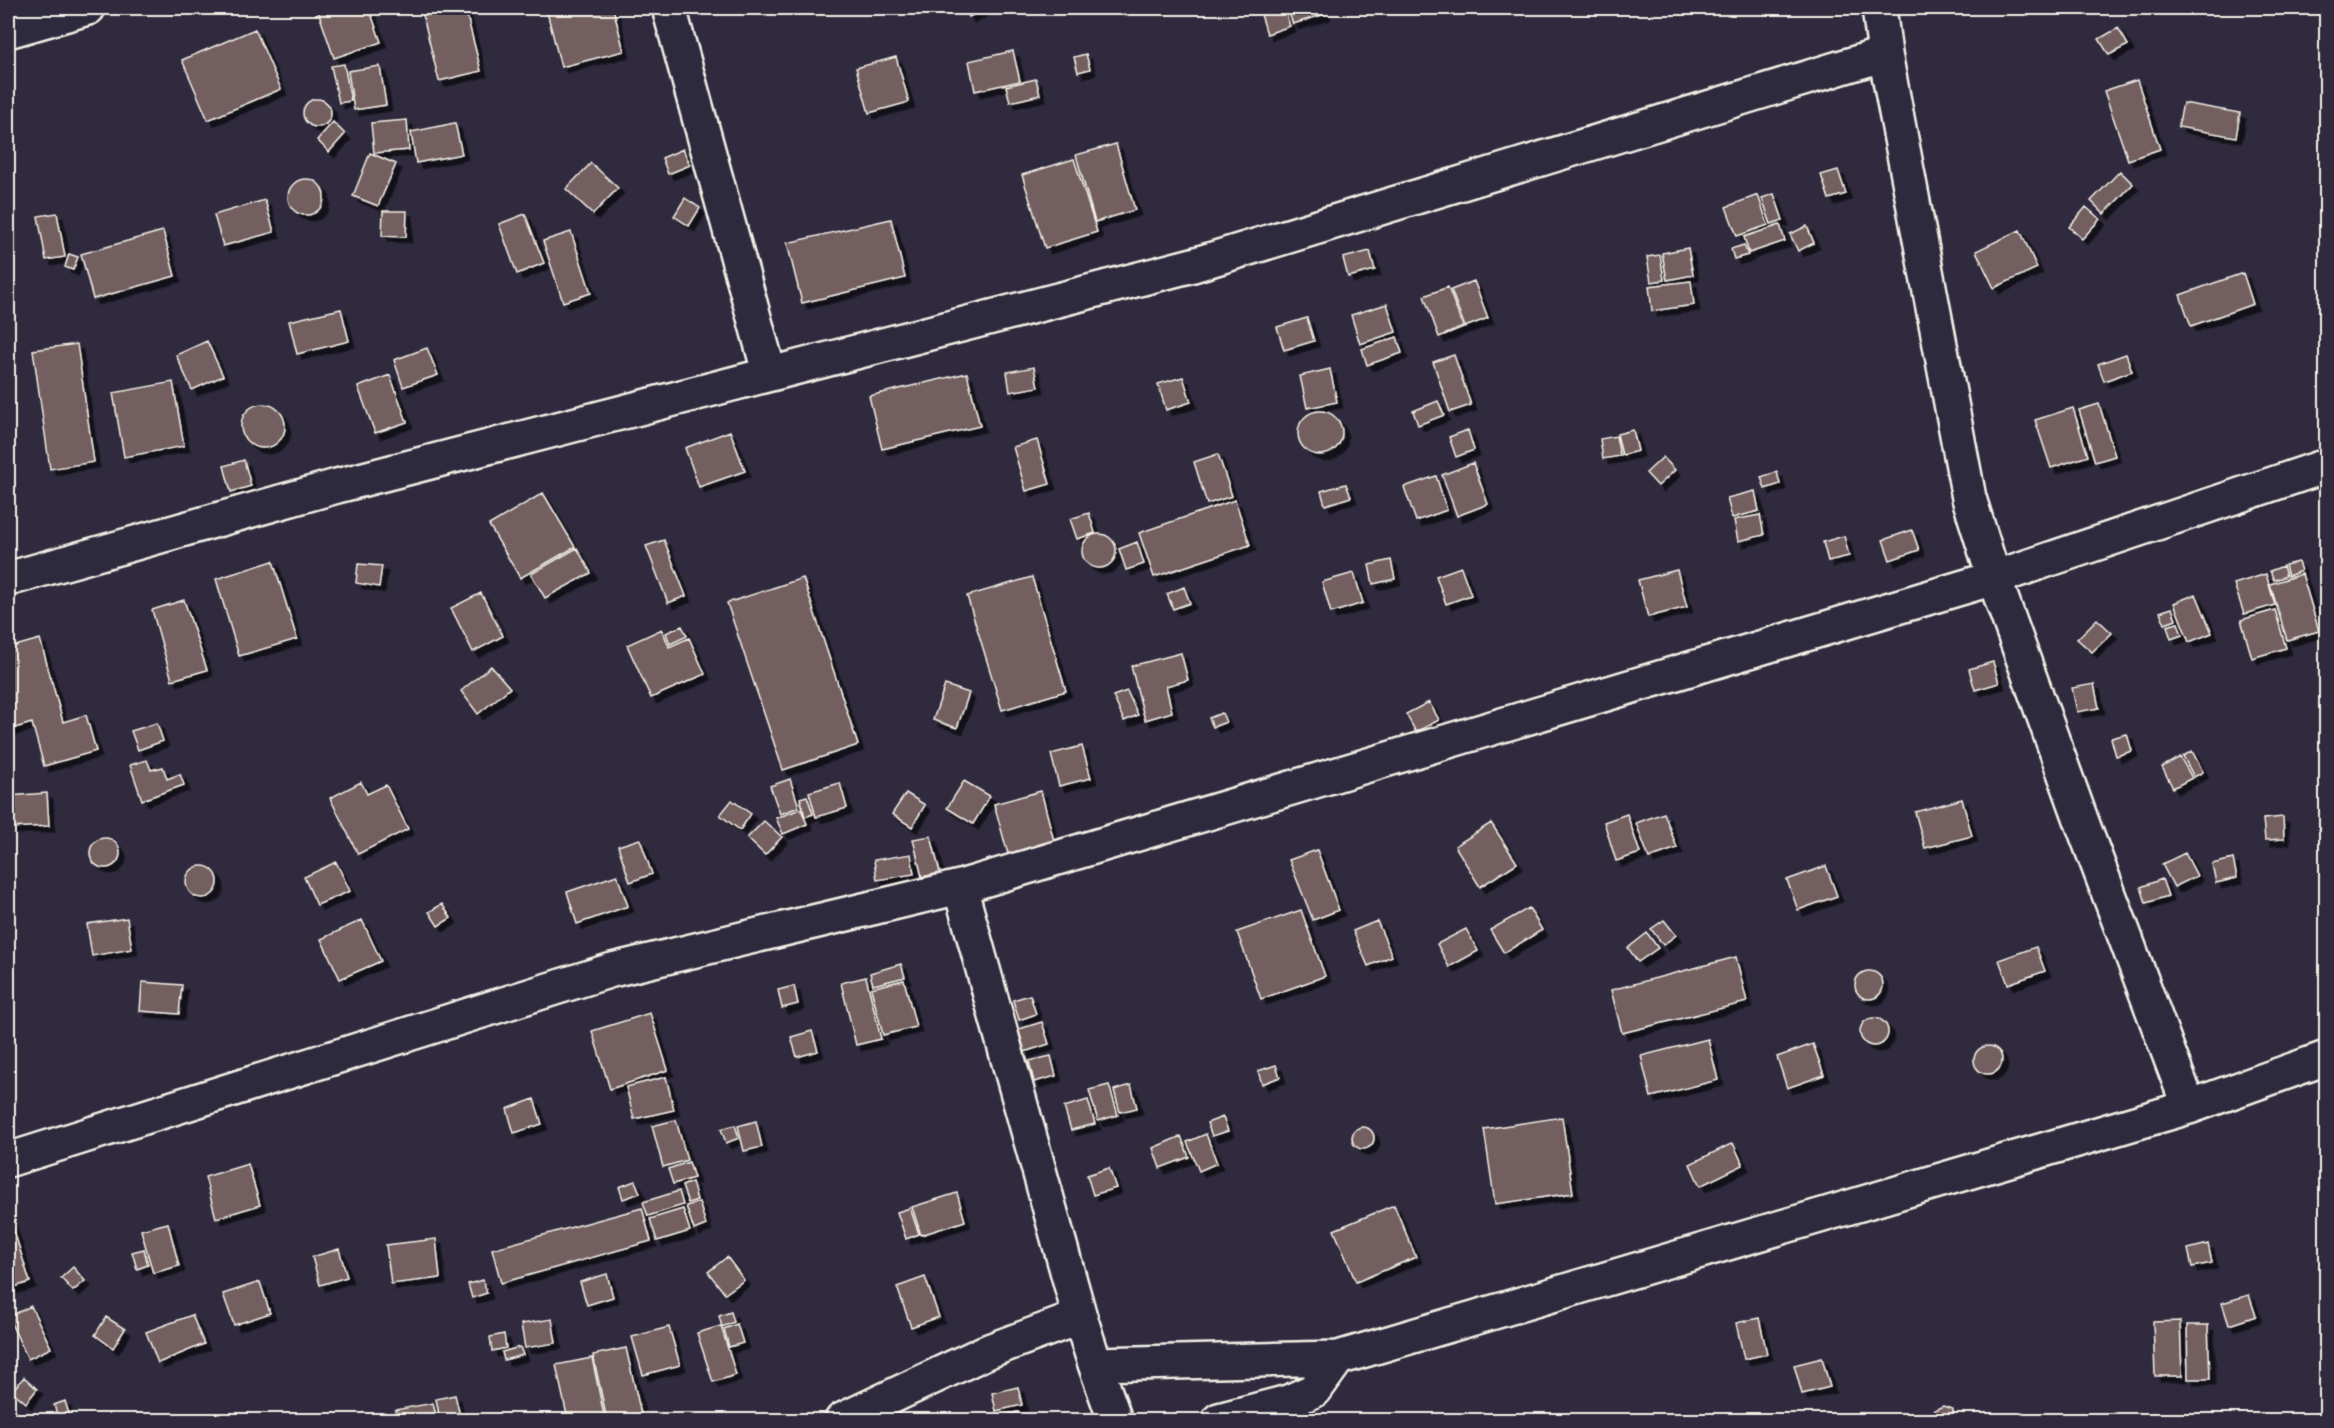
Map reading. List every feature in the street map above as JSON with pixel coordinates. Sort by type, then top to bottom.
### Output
[{"type":"street","points":[[8,31],[88,8]]},
{"type":"street","points":[[669,8],[769,372]]},
{"type":"street","points":[[1880,8],[1885,54],[1969,498],[1994,578],[2083,825],[2189,1107]]},
{"type":"street","points":[[8,579],[207,521],[769,372],[1193,265],[1885,54]]},
{"type":"street","points":[[8,1160],[612,970],[960,887],[1994,578],[2326,466]]},
{"type":"street","points":[[960,887],[1080,1317],[1115,1420]]},
{"type":"street","points":[[1095,1364],[1338,1358],[2189,1107],[2326,1059]]},
{"type":"street","points":[[842,1420],[986,1352],[1080,1317]]},
{"type":"street","points":[[1219,1420],[1288,1402],[1316,1390],[1338,1358]]},
{"type":"building","points":[[317,8],[369,8],[381,42],[334,58]]},
{"type":"building","points":[[421,8],[465,8],[481,71],[439,81]]},
{"type":"building","points":[[546,8],[613,8],[624,51],[561,67]]},
{"type":"building","points":[[964,8],[986,8],[969,17]]},
{"type":"building","points":[[1259,8],[1284,8],[1290,26],[1267,34]]},
{"type":"building","points":[[1287,8],[1323,8],[1325,14],[1293,24]]},
{"type":"building","points":[[2118,28],[2128,45],[2109,55],[2099,39]]},
{"type":"building","points":[[255,29],[281,89],[208,120],[182,60]]},
{"type":"building","points":[[1013,51],[1020,81],[975,91],[969,61]]},
{"type":"building","points":[[1086,54],[1090,69],[1078,72],[1074,57]]},
{"type":"building","points":[[896,57],[909,102],[869,113],[856,68]]},
{"type":"building","points":[[344,64],[351,101],[339,103],[331,66]]},
{"type":"building","points":[[380,66],[386,105],[354,110],[348,71]]},
{"type":"building","points":[[1036,79],[1040,95],[1010,102],[1006,86]]},
{"type":"building","points":[[2137,80],[2160,149],[2128,160],[2104,91]]},
{"type":"building","points":[[317,99],[327,103],[331,113],[327,123],[317,127],[307,123],[303,113],[307,103]]},
{"type":"building","points":[[2183,103],[2240,113],[2236,137],[2178,127]]},
{"type":"building","points":[[407,120],[409,150],[374,153],[371,123]]},
{"type":"building","points":[[333,122],[345,134],[329,152],[317,140]]},
{"type":"building","points":[[455,123],[462,154],[416,163],[411,132]]},
{"type":"building","points":[[1116,144],[1135,210],[1095,222],[1076,155]]},
{"type":"building","points":[[683,149],[690,165],[668,174],[662,158]]},
{"type":"building","points":[[370,153],[396,164],[378,206],[353,196]]},
{"type":"building","points":[[1074,159],[1097,232],[1045,248],[1022,175]]},
{"type":"building","points":[[591,163],[618,188],[593,214],[566,189]]},
{"type":"building","points":[[1838,170],[1846,194],[1829,199],[1821,175]]},
{"type":"building","points":[[2120,171],[2133,184],[2104,214],[2091,201]]},
{"type":"building","points":[[306,179],[319,184],[324,197],[319,210],[306,215],[293,210],[288,197],[293,184]]},
{"type":"building","points":[[1774,194],[1783,220],[1771,224],[1762,198]]},
{"type":"building","points":[[1758,195],[1768,225],[1737,236],[1726,207]]},
{"type":"building","points":[[685,198],[700,208],[689,226],[674,216]]},
{"type":"building","points":[[265,200],[274,232],[223,246],[214,215]]},
{"type":"building","points":[[2086,207],[2100,219],[2082,239],[2069,227]]},
{"type":"building","points":[[383,211],[407,211],[406,237],[382,236]]},
{"type":"building","points":[[57,213],[65,257],[46,260],[38,216]]},
{"type":"building","points":[[525,214],[544,263],[517,274],[499,224]]},
{"type":"building","points":[[891,219],[905,278],[802,303],[787,243]]},
{"type":"building","points":[[1780,225],[1785,241],[1749,253],[1744,237]]},
{"type":"building","points":[[1807,226],[1814,243],[1798,251],[1790,234]]},
{"type":"building","points":[[2020,230],[2037,268],[1994,288],[1976,251]]},
{"type":"building","points":[[163,231],[175,276],[93,299],[81,254]]},
{"type":"building","points":[[571,232],[591,293],[563,302],[543,241]]},
{"type":"building","points":[[1744,245],[1748,255],[1734,259],[1731,249]]},
{"type":"building","points":[[1688,248],[1693,275],[1667,280],[1662,253]]},
{"type":"building","points":[[1370,251],[1375,270],[1348,277],[1343,258]]},
{"type":"building","points":[[69,254],[78,257],[73,270],[65,267]]},
{"type":"building","points":[[1660,255],[1664,280],[1651,282],[1647,257]]},
{"type":"building","points":[[2243,273],[2253,304],[2191,326],[2180,295]]},
{"type":"building","points":[[1474,281],[1488,318],[1465,327],[1451,290]]},
{"type":"building","points":[[1691,281],[1694,305],[1652,311],[1649,286]]},
{"type":"building","points":[[1448,287],[1463,327],[1439,337],[1424,296]]},
{"type":"building","points":[[1387,304],[1396,332],[1360,344],[1351,315]]},
{"type":"building","points":[[341,309],[349,341],[297,354],[289,321]]},
{"type":"building","points":[[1307,318],[1314,341],[1284,350],[1277,327]]},
{"type":"building","points":[[1397,337],[1402,353],[1367,365],[1362,349]]},
{"type":"building","points":[[207,341],[223,376],[192,390],[176,355]]},
{"type":"building","points":[[77,344],[94,462],[50,469],[33,350]]},
{"type":"building","points":[[427,348],[438,375],[403,387],[394,360]]},
{"type":"building","points":[[2126,354],[2132,371],[2104,381],[2098,364]]},
{"type":"building","points":[[1454,355],[1471,405],[1450,412],[1433,362]]},
{"type":"building","points":[[1034,367],[1038,387],[1010,392],[1007,372]]},
{"type":"building","points":[[1330,369],[1337,402],[1307,408],[1300,376]]},
{"type":"building","points":[[967,373],[980,426],[882,449],[869,396]]},
{"type":"building","points":[[390,375],[407,422],[375,433],[358,387]]},
{"type":"building","points":[[1183,377],[1191,402],[1166,410],[1158,384]]},
{"type":"building","points":[[173,382],[184,446],[124,457],[113,393]]},
{"type":"building","points":[[1438,401],[1444,415],[1418,425],[1413,411]]},
{"type":"building","points":[[263,404],[278,411],[285,426],[278,441],[263,448],[248,441],[241,426],[248,411]]},
{"type":"building","points":[[2099,404],[2115,456],[2095,462],[2079,410]]},
{"type":"building","points":[[2073,408],[2088,456],[2051,468],[2035,420]]},
{"type":"building","points":[[1320,411],[1335,418],[1342,433],[1335,448],[1320,455],[1305,448],[1298,433],[1305,418]]},
{"type":"building","points":[[1468,430],[1474,450],[1456,457],[1449,437]]},
{"type":"building","points":[[1633,430],[1638,451],[1622,455],[1617,434]]},
{"type":"building","points":[[730,431],[745,471],[699,487],[685,448]]},
{"type":"building","points":[[1616,436],[1620,456],[1603,459],[1600,439]]},
{"type":"building","points":[[1037,440],[1050,484],[1026,491],[1013,447]]},
{"type":"building","points":[[1218,454],[1232,496],[1207,504],[1194,462]]},
{"type":"building","points":[[1663,457],[1675,470],[1658,486],[1646,473]]},
{"type":"building","points":[[244,460],[251,486],[231,492],[224,466]]},
{"type":"building","points":[[1473,463],[1488,504],[1457,516],[1442,475]]},
{"type":"building","points":[[1777,472],[1780,484],[1765,489],[1761,477]]},
{"type":"building","points":[[1436,476],[1447,510],[1416,521],[1404,487]]},
{"type":"building","points":[[1346,484],[1351,497],[1325,505],[1321,491]]},
{"type":"building","points":[[1755,491],[1759,511],[1732,518],[1727,498]]},
{"type":"building","points":[[543,493],[575,547],[520,578],[489,525]]},
{"type":"building","points":[[1235,500],[1250,545],[1154,577],[1139,533]]},
{"type":"building","points":[[1089,513],[1095,533],[1077,539],[1070,519]]},
{"type":"building","points":[[1760,515],[1764,535],[1738,541],[1734,520]]},
{"type":"building","points":[[1912,530],[1919,550],[1890,560],[1883,540]]},
{"type":"building","points":[[1099,534],[1111,539],[1116,551],[1111,563],[1099,568],[1087,563],[1082,551],[1087,539]]},
{"type":"building","points":[[1844,536],[1849,556],[1828,561],[1823,542]]},
{"type":"building","points":[[664,540],[686,596],[668,603],[646,546]]},
{"type":"building","points":[[1137,542],[1144,564],[1126,570],[1119,549]]},
{"type":"building","points":[[577,548],[591,573],[545,598],[531,574]]},
{"type":"building","points":[[2326,556],[2326,579],[2319,558]]},
{"type":"building","points":[[1391,560],[1395,579],[1373,584],[1369,565]]},
{"type":"building","points":[[273,561],[297,639],[239,656],[216,579]]},
{"type":"building","points":[[2298,562],[2301,571],[2288,576],[2285,565]]},
{"type":"building","points":[[358,564],[382,566],[379,587],[356,583]]},
{"type":"building","points":[[2283,566],[2286,576],[2274,580],[2270,571]]},
{"type":"building","points":[[1461,567],[1471,595],[1446,604],[1436,576]]},
{"type":"building","points":[[1677,570],[1687,607],[1648,617],[1638,580]]},
{"type":"building","points":[[1354,573],[1363,603],[1331,613],[1322,582]]},
{"type":"building","points":[[2266,574],[2275,605],[2244,614],[2234,584]]},
{"type":"building","points":[[2302,574],[2319,631],[2287,640],[2270,584]]},
{"type":"building","points":[[1032,577],[1066,691],[1002,710],[967,596]]},
{"type":"building","points":[[803,578],[858,745],[783,770],[727,603]]},
{"type":"building","points":[[1184,587],[1190,603],[1173,609],[1167,594]]},
{"type":"building","points":[[481,593],[503,636],[473,652],[451,608]]},
{"type":"building","points":[[2196,594],[2212,633],[2189,642],[2174,603]]},
{"type":"building","points":[[184,600],[207,670],[172,680],[152,610]]},
{"type":"building","points":[[2172,608],[2176,620],[2165,624],[2160,612]]},
{"type":"building","points":[[2275,610],[2286,648],[2252,658],[2241,620]]},
{"type":"building","points":[[2097,619],[2112,633],[2092,652],[2077,639]]},
{"type":"building","points":[[2178,623],[2182,635],[2171,639],[2167,626]]},
{"type":"building","points":[[682,626],[687,636],[670,644],[666,633]]},
{"type":"building","points":[[662,629],[669,647],[689,638],[705,674],[651,698],[627,645]]},
{"type":"building","points":[[40,639],[63,722],[86,715],[96,751],[44,766],[32,723],[8,730],[8,648]]},
{"type":"building","points":[[1181,653],[1188,680],[1166,686],[1172,712],[1145,720],[1131,666]]},
{"type":"building","points":[[1993,662],[1999,683],[1975,690],[1969,669]]},
{"type":"building","points":[[491,666],[510,688],[478,714],[461,691]]},
{"type":"building","points":[[2094,684],[2099,708],[2077,712],[2072,688]]},
{"type":"building","points":[[945,685],[969,693],[957,728],[933,720]]},
{"type":"building","points":[[1127,691],[1138,715],[1124,721],[1113,696]]},
{"type":"building","points":[[1429,702],[1439,720],[1416,732],[1406,714]]},
{"type":"building","points":[[1222,713],[1226,722],[1213,727],[1209,718]]},
{"type":"building","points":[[157,723],[163,741],[138,750],[131,731]]},
{"type":"building","points":[[2127,734],[2132,751],[2116,756],[2111,738]]},
{"type":"building","points":[[1082,746],[1091,778],[1059,786],[1051,754]]},
{"type":"building","points":[[2192,751],[2203,772],[2194,777],[2183,756]]},
{"type":"building","points":[[2180,757],[2192,778],[2173,788],[2162,767]]},
{"type":"building","points":[[147,760],[151,770],[163,767],[167,779],[180,774],[184,785],[142,800],[130,765]]},
{"type":"building","points":[[790,779],[799,807],[780,814],[770,786]]},
{"type":"building","points":[[964,781],[990,796],[973,824],[947,808]]},
{"type":"building","points":[[361,782],[367,794],[386,785],[408,829],[358,854],[330,798]]},
{"type":"building","points":[[840,783],[847,808],[816,817],[809,792]]},
{"type":"building","points":[[1041,791],[1054,841],[1008,854],[994,804]]},
{"type":"building","points":[[47,793],[49,826],[8,828],[8,796]]},
{"type":"building","points":[[906,793],[925,805],[912,827],[892,814]]},
{"type":"building","points":[[807,796],[813,814],[805,817],[800,798]]},
{"type":"building","points":[[1962,799],[1972,836],[1925,848],[1915,812]]},
{"type":"building","points":[[732,800],[751,814],[740,830],[720,815]]},
{"type":"building","points":[[801,809],[807,824],[783,834],[776,818]]},
{"type":"building","points":[[1664,813],[1677,848],[1649,858],[1636,823]]},
{"type":"building","points":[[1627,814],[1640,853],[1616,861],[1604,822]]},
{"type":"building","points":[[2283,817],[2284,839],[2265,840],[2263,819]]},
{"type":"building","points":[[764,821],[782,837],[765,855],[747,838]]},
{"type":"building","points":[[1491,823],[1517,863],[1480,887],[1455,846]]},
{"type":"building","points":[[931,836],[940,873],[922,877],[913,839]]},
{"type":"building","points":[[105,838],[111,839],[119,847],[119,859],[111,867],[105,868],[99,867],[91,859],[90,853],[91,847],[99,839]]},
{"type":"building","points":[[640,839],[652,874],[630,882],[618,846]]},
{"type":"building","points":[[1317,850],[1339,910],[1313,920],[1289,860]]},
{"type":"building","points":[[2185,853],[2197,876],[2174,887],[2162,864]]},
{"type":"building","points":[[911,854],[914,874],[877,880],[874,860]]},
{"type":"building","points":[[2233,859],[2237,878],[2216,883],[2212,864]]},
{"type":"building","points":[[336,862],[350,891],[317,905],[304,877]]},
{"type":"building","points":[[202,866],[213,871],[218,882],[213,893],[202,898],[191,893],[186,882],[191,871]]},
{"type":"building","points":[[1826,866],[1837,896],[1798,910],[1787,880]]},
{"type":"building","points":[[617,875],[628,906],[577,924],[567,892]]},
{"type":"building","points":[[2162,879],[2168,896],[2146,903],[2141,887]]},
{"type":"building","points":[[442,904],[451,918],[438,926],[429,912]]},
{"type":"building","points":[[1529,908],[1542,930],[1504,953],[1490,930]]},
{"type":"building","points":[[1301,910],[1325,976],[1261,999],[1237,932]]},
{"type":"building","points":[[127,918],[132,949],[92,956],[87,924]]},
{"type":"building","points":[[362,920],[381,961],[340,979],[321,939]]},
{"type":"building","points":[[1664,920],[1676,935],[1663,945],[1651,929]]},
{"type":"building","points":[[1377,921],[1392,956],[1368,966],[1353,931]]},
{"type":"building","points":[[1466,929],[1478,951],[1449,967],[1437,944]]},
{"type":"building","points":[[1647,933],[1658,948],[1638,962],[1628,948]]},
{"type":"building","points":[[2036,947],[2045,971],[2008,984],[1999,960]]},
{"type":"building","points":[[1736,957],[1747,1002],[1622,1033],[1611,990]]},
{"type":"building","points":[[901,964],[905,977],[873,985],[870,973]]},
{"type":"building","points":[[1869,971],[1879,975],[1883,985],[1879,995],[1869,999],[1859,995],[1855,985],[1859,975]]},
{"type":"building","points":[[866,977],[881,1039],[856,1045],[841,983]]},
{"type":"building","points":[[904,980],[916,1027],[883,1035],[871,988]]},
{"type":"building","points":[[142,982],[182,985],[179,1014],[140,1011]]},
{"type":"building","points":[[794,986],[798,1004],[782,1008],[778,990]]},
{"type":"building","points":[[1030,995],[1036,1014],[1019,1020],[1013,1000]]},
{"type":"building","points":[[650,1013],[668,1070],[610,1089],[592,1031]]},
{"type":"building","points":[[1874,1018],[1884,1022],[1888,1032],[1884,1042],[1874,1046],[1864,1042],[1860,1032],[1864,1022]]},
{"type":"building","points":[[1042,1022],[1049,1044],[1024,1052],[1016,1030]]},
{"type":"building","points":[[812,1031],[818,1051],[797,1057],[791,1037]]},
{"type":"building","points":[[1708,1039],[1718,1080],[1651,1097],[1641,1056]]},
{"type":"building","points":[[1813,1044],[1824,1075],[1787,1088],[1777,1057]]},
{"type":"building","points":[[1988,1046],[1998,1050],[2002,1060],[1998,1070],[1988,1074],[1978,1070],[1974,1060],[1978,1050]]},
{"type":"building","points":[[1051,1056],[1056,1076],[1034,1082],[1029,1061]]},
{"type":"building","points":[[1276,1065],[1280,1077],[1262,1084],[1258,1071]]},
{"type":"building","points":[[666,1077],[674,1110],[634,1119],[626,1087]]},
{"type":"building","points":[[1109,1085],[1118,1115],[1098,1121],[1089,1090]]},
{"type":"building","points":[[1131,1085],[1137,1108],[1120,1112],[1114,1090]]},
{"type":"building","points":[[534,1099],[542,1124],[514,1133],[507,1109]]},
{"type":"building","points":[[1088,1100],[1095,1124],[1071,1130],[1064,1107]]},
{"type":"building","points":[[1223,1117],[1228,1131],[1212,1136],[1207,1123]]},
{"type":"building","points":[[1562,1117],[1573,1193],[1495,1204],[1484,1129]]},
{"type":"building","points":[[676,1120],[687,1160],[663,1167],[652,1126]]},
{"type":"building","points":[[756,1121],[762,1147],[744,1151],[738,1126]]},
{"type":"building","points":[[735,1125],[739,1138],[726,1143],[721,1129]]},
{"type":"building","points":[[1363,1127],[1371,1130],[1374,1138],[1371,1146],[1363,1149],[1355,1146],[1352,1138],[1355,1130]]},
{"type":"building","points":[[1206,1134],[1217,1163],[1199,1171],[1187,1142]]},
{"type":"building","points":[[1181,1136],[1189,1157],[1160,1168],[1153,1148]]},
{"type":"building","points":[[1733,1143],[1743,1165],[1700,1186],[1690,1164]]},
{"type":"building","points":[[689,1162],[694,1178],[673,1184],[668,1169]]},
{"type":"building","points":[[248,1164],[260,1205],[216,1218],[205,1177]]},
{"type":"building","points":[[1109,1168],[1116,1188],[1093,1195],[1087,1175]]},
{"type":"building","points":[[635,1181],[640,1193],[623,1199],[619,1187]]},
{"type":"building","points":[[692,1182],[697,1200],[688,1203],[682,1186]]},
{"type":"building","points":[[679,1191],[683,1205],[648,1216],[643,1202]]},
{"type":"building","points":[[957,1193],[965,1221],[921,1235],[912,1207]]},
{"type":"building","points":[[699,1202],[706,1225],[694,1230],[686,1206]]},
{"type":"building","points":[[1394,1205],[1416,1257],[1356,1282],[1334,1230]]},
{"type":"building","points":[[642,1208],[651,1241],[501,1283],[492,1249]]},
{"type":"building","points":[[910,1208],[919,1234],[906,1239],[897,1212]]},
{"type":"building","points":[[683,1209],[690,1231],[657,1241],[650,1219]]},
{"type":"building","points":[[8,1212],[30,1282],[8,1289]]},
{"type":"building","points":[[168,1223],[179,1266],[153,1273],[141,1230]]},
{"type":"building","points":[[436,1239],[440,1278],[391,1284],[386,1245]]},
{"type":"building","points":[[2208,1244],[2212,1263],[2192,1267],[2188,1249]]},
{"type":"building","points":[[144,1249],[148,1265],[137,1269],[132,1252]]},
{"type":"building","points":[[339,1249],[347,1277],[320,1285],[312,1257]]},
{"type":"building","points":[[727,1257],[744,1280],[725,1294],[708,1272]]},
{"type":"building","points":[[73,1267],[85,1281],[73,1291],[61,1278]]},
{"type":"building","points":[[607,1274],[613,1297],[587,1305],[580,1282]]},
{"type":"building","points":[[925,1277],[939,1317],[911,1327],[897,1287]]},
{"type":"building","points":[[483,1280],[487,1293],[472,1298],[468,1284]]},
{"type":"building","points":[[260,1282],[270,1313],[234,1325],[223,1294]]},
{"type":"building","points":[[2249,1295],[2256,1316],[2229,1325],[2222,1303]]},
{"type":"building","points":[[31,1306],[51,1348],[28,1359],[8,1317]]},
{"type":"building","points":[[731,1312],[734,1322],[722,1327],[719,1316]]},
{"type":"building","points":[[192,1315],[204,1344],[158,1363],[146,1332]]},
{"type":"building","points":[[106,1317],[125,1329],[113,1348],[95,1335]]},
{"type":"building","points":[[1759,1318],[1767,1354],[1744,1359],[1736,1323]]},
{"type":"building","points":[[552,1319],[556,1343],[525,1348],[521,1324]]},
{"type":"building","points":[[2180,1321],[2182,1376],[2155,1376],[2153,1322]]},
{"type":"building","points":[[737,1324],[743,1343],[729,1347],[724,1329]]},
{"type":"building","points":[[2187,1325],[2208,1325],[2210,1379],[2188,1379]]},
{"type":"building","points":[[721,1326],[736,1375],[713,1382],[697,1333]]},
{"type":"building","points":[[669,1327],[680,1365],[643,1375],[632,1337]]},
{"type":"building","points":[[504,1334],[506,1348],[492,1351],[490,1337]]},
{"type":"building","points":[[520,1347],[523,1355],[504,1360],[502,1352]]},
{"type":"building","points":[[626,1348],[641,1414],[607,1420],[593,1355]]},
{"type":"building","points":[[592,1358],[605,1420],[568,1420],[556,1365]]},
{"type":"building","points":[[1822,1358],[1830,1387],[1802,1394],[1794,1365]]},
{"type":"building","points":[[24,1377],[37,1389],[26,1403],[12,1391]]},
{"type":"building","points":[[1018,1387],[1022,1405],[996,1411],[992,1393]]},
{"type":"building","points":[[455,1395],[461,1420],[440,1420],[436,1399]]},
{"type":"building","points":[[65,1401],[69,1414],[58,1418],[54,1405]]},
{"type":"building","points":[[433,1403],[437,1420],[397,1420],[395,1410]]},
{"type":"building","points":[[1943,1406],[1952,1409],[1957,1420],[1929,1420],[1934,1410]]},
{"type":"building","points":[[1018,1412],[1020,1420],[994,1420],[994,1417]]}]
